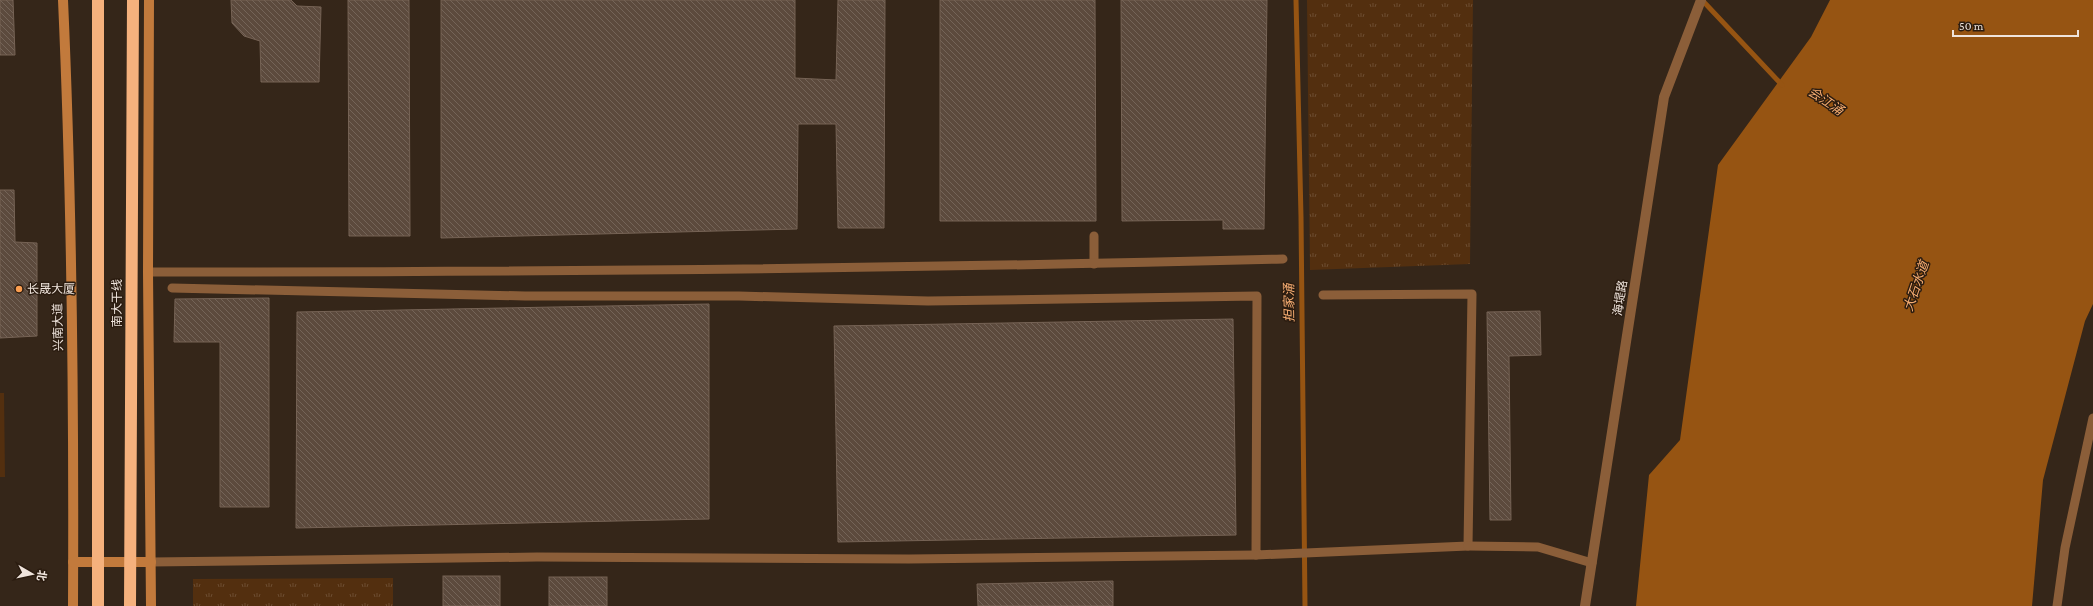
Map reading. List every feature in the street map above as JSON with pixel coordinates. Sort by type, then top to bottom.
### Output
[{"type":"highway","name":"南大干线","points":[[98,0],[98,606]]},
{"type":"highway","name":"南大干线","points":[[130,606],[132,0]]},
{"type":"main road","name":"兴南大道","points":[[63,0],[71,273],[73,606]]},
{"type":"main road","points":[[149,0],[148,272],[151,606]]},
{"type":"main road","points":[[73,562],[150,562]]},
{"type":"street","name":"海堤路","points":[[1585,606],[1664,97],[1701,0]]},
{"type":"lane","points":[[1094,236],[1094,264]]},
{"type":"lane","points":[[148,272],[415,272],[1094,264],[1283,259]]},
{"type":"lane","points":[[172,288],[517,296],[739,296],[928,301],[1257,296],[1256,554]]},
{"type":"lane","points":[[1322,295],[1472,294],[1468,546]]},
{"type":"lane","points":[[2057,606],[2065,548],[2093,418]]},
{"type":"lane","points":[[150,562],[537,557],[909,559],[1256,554],[1468,546],[1538,547],[1592,563]]},
{"type":"green space","points":[[1307,0],[1473,0],[1470,264],[1310,270]]},
{"type":"green space","points":[[0,393],[4,393],[5,477],[0,477]]},
{"type":"green space","points":[[393,578],[393,606],[193,606],[193,579]]},
{"type":"water","name":"大石水道","points":[[1830,0],[2093,0],[2093,304],[2085,321],[2043,480],[2032,606],[1636,606],[1649,475],[1680,440],[1718,165],[1811,37]]},
{"type":"building","points":[[0,0],[13,0],[15,55],[0,55]]},
{"type":"building","points":[[231,0],[291,0],[297,6],[321,7],[319,82],[261,82],[260,41],[244,36],[232,23]]},
{"type":"building","points":[[348,0],[409,0],[410,236],[349,236]]},
{"type":"building","points":[[441,0],[795,0],[795,78],[836,80],[838,0],[885,0],[884,228],[838,228],[836,124],[798,124],[797,229],[441,238]]},
{"type":"building","points":[[940,0],[1095,0],[1096,221],[940,221]]},
{"type":"building","points":[[1121,0],[1267,0],[1264,229],[1223,229],[1223,220],[1122,221]]},
{"type":"building","name":"长晟大厦","points":[[0,190],[14,190],[15,242],[37,243],[37,336],[0,338]]},
{"type":"building","points":[[269,298],[269,507],[220,507],[220,342],[174,342],[175,299]]},
{"type":"building","points":[[709,304],[709,519],[296,528],[297,312]]},
{"type":"building","points":[[1540,311],[1541,355],[1509,356],[1511,520],[1490,520],[1487,312]]},
{"type":"building","points":[[1233,319],[1236,535],[838,542],[834,326]]},
{"type":"building","points":[[443,576],[500,576],[500,606],[443,606]]},
{"type":"building","points":[[549,577],[607,577],[607,606],[549,606]]},
{"type":"building","points":[[1113,581],[1113,606],[978,606],[977,584]]},
{"type":"waterway","name":"担家涌","points":[[1296,0],[1301,217],[1305,606]]},
{"type":"waterway","name":"会江涌","points":[[1702,0],[1782,85]]},
{"type":"place","name":"长晟大厦","points":[[19,289]]}]
